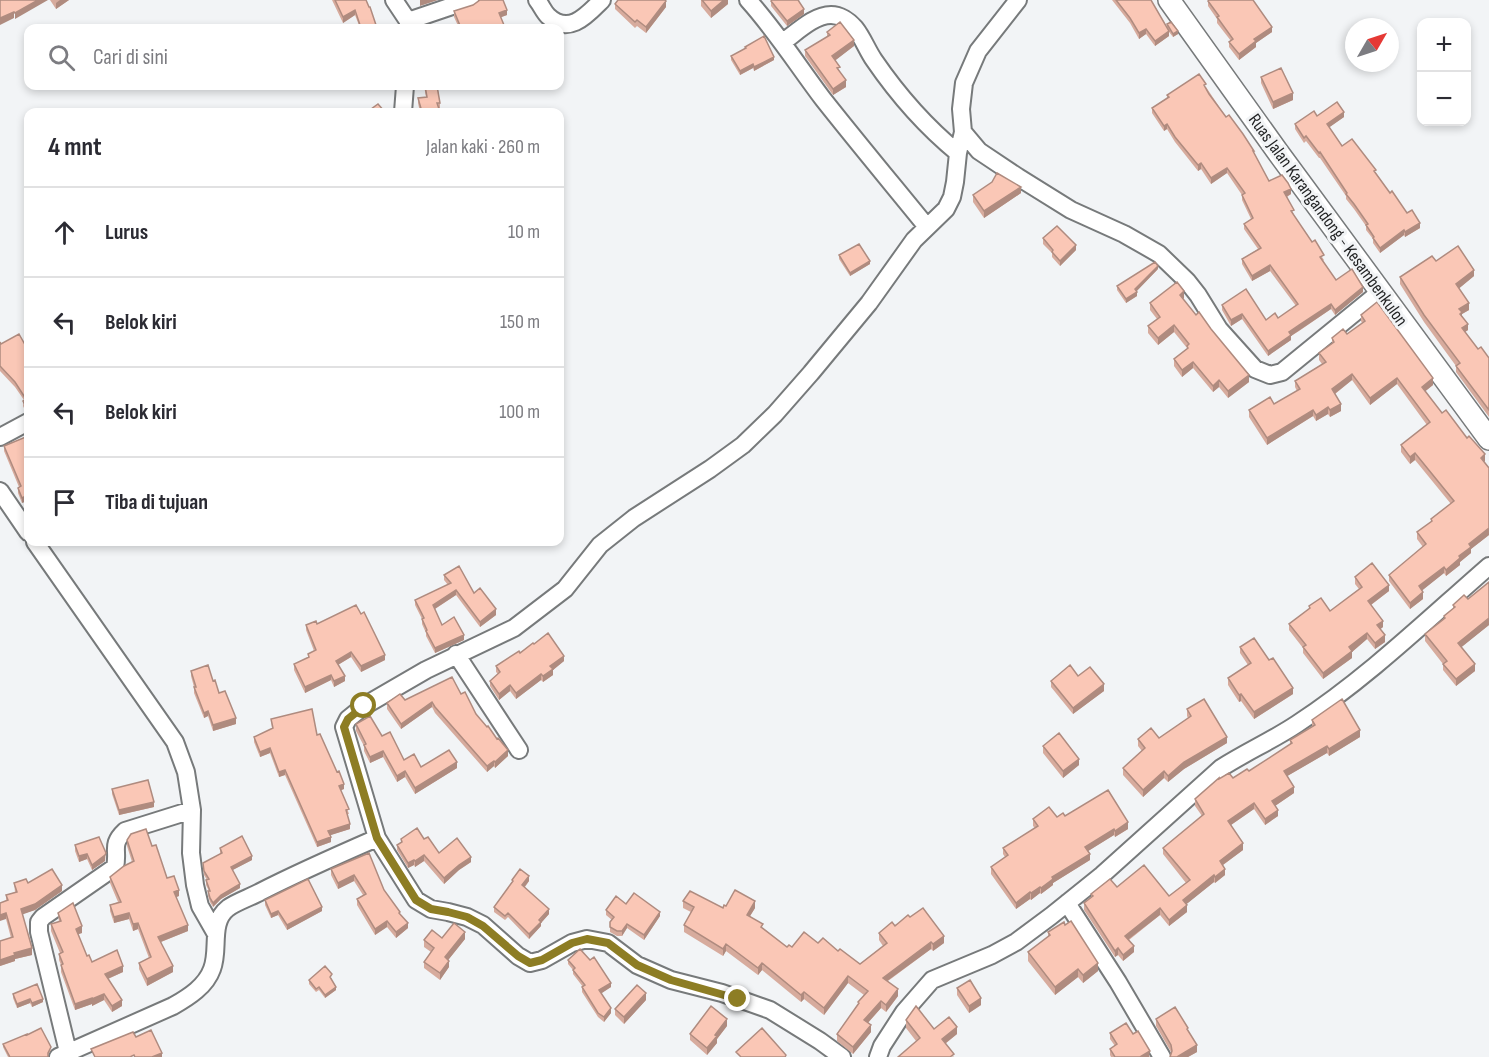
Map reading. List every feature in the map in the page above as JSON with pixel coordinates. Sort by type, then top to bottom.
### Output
[{"type":"main road","name":"Ruas Jalan Karangandong - Kesambenkulon","points":[[1169,0],[1489,439]]},
{"type":"street","points":[[394,0],[407,24]]},
{"type":"street","points":[[410,24],[470,0]]},
{"type":"street","points":[[537,0],[547,16],[557,22],[570,25],[580,20],[602,0]]},
{"type":"street","points":[[748,0],[783,42],[822,97],[927,227]]},
{"type":"street","points":[[842,1057],[770,1010],[722,993],[671,980],[637,965],[608,943],[587,939],[572,943],[542,960],[530,963],[518,956],[483,926],[467,917],[431,909],[416,900],[377,838],[344,727],[348,719],[364,706],[456,654],[514,628],[565,590],[600,545],[634,518],[743,445],[775,414],[869,303],[914,240],[946,209],[952,197],[963,132],[961,109],[964,83],[978,51],[1018,0]]},
{"type":"street","points":[[783,42],[824,16],[833,15],[848,21],[855,28],[874,60],[920,119],[958,153]]},
{"type":"street","points":[[403,108],[405,90]]},
{"type":"street","points":[[963,132],[979,151],[1071,210],[1124,234],[1159,254],[1187,281],[1219,329],[1255,369],[1270,375],[1282,372],[1380,292]]},
{"type":"street","points":[[0,437],[24,424]]},
{"type":"street","points":[[0,491],[24,526]]},
{"type":"street","points":[[38,546],[175,742],[186,772],[192,810],[191,853],[195,885],[200,906],[216,934]]},
{"type":"street","points":[[878,1057],[882,1046],[904,1012],[932,980],[992,955],[1016,942],[1102,875],[1221,768],[1296,725],[1361,678],[1489,566]]},
{"type":"street","points":[[456,654],[519,750]]},
{"type":"street","points":[[192,810],[125,831],[116,844],[115,867],[39,922],[63,1055],[188,998],[199,988],[212,970],[217,948],[216,934],[219,919],[227,909],[297,873],[377,838]]},
{"type":"street","points":[[1067,903],[1118,982],[1162,1057]]},
{"type":"building","points":[[0,0],[38,0],[15,13],[0,18]]},
{"type":"building","points":[[335,0],[366,0],[376,24],[360,24],[355,10],[343,17]]},
{"type":"building","points":[[480,0],[503,0],[507,10],[499,13],[504,24],[459,24],[454,11],[473,5]]},
{"type":"building","points":[[618,0],[666,1],[646,27],[637,20],[635,22],[615,4]]},
{"type":"building","points":[[702,0],[724,0],[711,11]]},
{"type":"building","points":[[772,0],[798,0],[804,9],[787,21]]},
{"type":"building","points":[[1116,0],[1151,0],[1169,31],[1155,41],[1146,29],[1139,33]]},
{"type":"building","points":[[1209,0],[1253,0],[1272,27],[1254,39],[1256,41],[1239,54],[1229,42],[1233,39],[1217,17],[1219,16]]},
{"type":"building","points":[[840,22],[854,40],[832,56],[846,80],[833,89],[805,50],[830,35],[827,32]]},
{"type":"building","points":[[1171,22],[1178,31],[1173,34],[1167,24]]},
{"type":"building","points":[[764,36],[774,57],[740,71],[731,56]]},
{"type":"building","points":[[1281,68],[1293,93],[1273,102],[1261,77]]},
{"type":"building","points":[[1199,74],[1209,94],[1226,117],[1229,115],[1243,134],[1269,181],[1282,175],[1288,183],[1291,189],[1284,192],[1294,210],[1291,211],[1312,242],[1315,240],[1324,255],[1320,257],[1336,280],[1352,269],[1363,287],[1335,310],[1331,304],[1299,325],[1289,332],[1291,335],[1268,351],[1242,314],[1231,320],[1222,305],[1246,289],[1266,320],[1275,313],[1278,318],[1298,304],[1270,265],[1252,276],[1242,259],[1261,248],[1244,224],[1253,218],[1242,195],[1245,193],[1227,168],[1211,178],[1201,163],[1198,165],[1175,137],[1167,124],[1164,126],[1152,108]]},
{"type":"building","points":[[426,90],[438,90],[439,108],[421,108],[418,98],[427,97]]},
{"type":"building","points":[[1337,102],[1344,112],[1327,124],[1342,146],[1352,139],[1390,193],[1392,191],[1407,213],[1412,210],[1420,223],[1405,232],[1404,230],[1380,248],[1366,225],[1368,224],[1320,152],[1306,136],[1304,138],[1295,124],[1314,111],[1317,116]]},
{"type":"building","points":[[997,173],[1021,187],[984,211],[973,195],[992,182]]},
{"type":"building","points":[[1057,226],[1076,245],[1060,261],[1043,238]]},
{"type":"building","points":[[859,244],[870,261],[850,273],[839,255]]},
{"type":"building","points":[[1458,246],[1474,270],[1456,284],[1469,303],[1459,309],[1468,324],[1462,328],[1478,349],[1481,347],[1489,358],[1489,410],[1456,366],[1460,363],[1424,315],[1400,277],[1432,256],[1436,261]]},
{"type":"building","points":[[1155,262],[1158,266],[1135,289],[1137,292],[1126,299],[1117,286]]},
{"type":"building","points":[[1177,282],[1184,291],[1180,295],[1196,315],[1199,312],[1249,375],[1228,391],[1219,380],[1213,386],[1193,362],[1182,370],[1174,359],[1188,348],[1189,344],[1174,325],[1158,338],[1148,326],[1160,317],[1150,303]]},
{"type":"building","points":[[1377,302],[1433,378],[1422,387],[1442,413],[1446,410],[1467,438],[1469,436],[1485,454],[1481,458],[1489,468],[1489,528],[1469,544],[1471,547],[1446,570],[1444,567],[1419,586],[1423,592],[1410,603],[1389,575],[1426,544],[1417,532],[1454,501],[1415,453],[1410,457],[1401,445],[1430,422],[1397,378],[1370,398],[1352,374],[1332,389],[1341,404],[1330,410],[1328,407],[1316,415],[1313,410],[1267,438],[1249,410],[1270,397],[1274,404],[1300,389],[1295,381],[1326,362],[1319,353],[1334,342],[1332,338],[1343,329],[1347,334],[1365,321],[1361,315]]},
{"type":"building","points":[[19,334],[24,343],[24,396],[0,366],[0,342],[1,344]]},
{"type":"building","points":[[24,438],[24,497],[22,498],[18,488],[21,486],[4,446]]},
{"type":"building","points":[[1372,563],[1389,585],[1368,601],[1383,621],[1377,625],[1385,635],[1375,643],[1367,633],[1349,647],[1352,651],[1323,673],[1303,647],[1306,645],[1289,624],[1321,598],[1330,611],[1362,587],[1355,577]]},
{"type":"building","points":[[459,566],[474,593],[480,588],[496,609],[480,622],[456,590],[433,605],[442,625],[454,617],[464,635],[435,648],[415,600],[451,583],[444,575]]},
{"type":"building","points":[[1489,582],[1489,618],[1458,643],[1475,664],[1456,679],[1443,664],[1447,661],[1425,634],[1445,618],[1444,616],[1455,607],[1453,605],[1464,595],[1468,599]]},
{"type":"building","points":[[356,605],[361,614],[364,612],[385,655],[361,666],[351,652],[336,661],[345,676],[334,681],[331,675],[305,687],[294,664],[309,657],[308,654],[316,650],[306,625],[316,621],[317,624]]},
{"type":"building","points":[[548,633],[564,656],[550,666],[553,669],[543,676],[541,674],[516,693],[510,685],[499,694],[490,681],[500,672],[496,666],[519,651],[520,653]]},
{"type":"building","points":[[1254,638],[1269,660],[1273,658],[1293,688],[1254,712],[1228,678],[1251,663],[1240,647]]},
{"type":"building","points":[[208,665],[219,693],[225,691],[236,718],[213,725],[208,711],[204,713],[194,687],[196,687],[191,671]]},
{"type":"building","points":[[1070,665],[1078,676],[1090,667],[1104,684],[1073,708],[1051,681]]},
{"type":"building","points":[[452,677],[461,694],[465,692],[476,714],[508,750],[487,766],[432,702],[401,724],[387,703],[400,694],[405,700]]},
{"type":"building","points":[[1204,699],[1227,737],[1184,762],[1168,776],[1164,771],[1143,790],[1123,768],[1145,748],[1138,739],[1151,728],[1159,738],[1191,716],[1187,709]]},
{"type":"building","points":[[1342,699],[1360,730],[1329,749],[1327,746],[1284,771],[1294,787],[1272,801],[1278,810],[1265,819],[1254,803],[1228,821],[1243,843],[1220,861],[1225,869],[1183,900],[1187,905],[1169,920],[1160,908],[1125,936],[1134,946],[1123,955],[1118,948],[1115,951],[1084,903],[1093,896],[1091,894],[1110,879],[1117,887],[1144,865],[1169,896],[1190,880],[1163,848],[1204,814],[1195,799],[1219,778],[1229,773],[1233,778],[1247,769],[1249,771],[1292,743],[1290,740],[1315,725],[1312,720]]},
{"type":"building","points":[[312,709],[317,735],[320,734],[344,784],[339,786],[349,809],[346,810],[350,824],[328,831],[331,837],[317,842],[285,770],[279,772],[270,748],[260,752],[254,737],[273,728],[271,719]]},
{"type":"building","points":[[370,716],[382,736],[390,732],[404,760],[414,754],[421,767],[449,750],[457,762],[415,788],[405,771],[397,776],[383,751],[370,757],[356,724]]},
{"type":"building","points":[[1059,733],[1079,759],[1063,771],[1043,746]]},
{"type":"building","points":[[148,780],[154,802],[119,810],[112,789]]},
{"type":"building","points":[[1108,790],[1128,822],[1085,847],[1090,854],[1052,877],[1053,879],[1041,888],[1030,892],[1016,903],[991,867],[1008,855],[1003,848],[1038,826],[1033,819],[1049,807],[1057,817],[1063,813],[1065,816]]},
{"type":"building","points":[[417,828],[424,839],[428,837],[439,853],[457,838],[471,857],[444,878],[424,855],[408,863],[397,845],[402,842],[401,839]]},
{"type":"building","points":[[146,829],[152,846],[156,845],[167,878],[174,876],[179,890],[174,892],[188,925],[158,937],[173,966],[147,979],[139,963],[151,957],[138,923],[133,924],[129,913],[114,917],[110,905],[121,902],[110,877],[134,861],[127,840],[131,834]]},
{"type":"building","points":[[242,836],[252,856],[231,867],[240,884],[221,895],[213,903],[206,880],[209,879],[204,871],[203,863],[222,853],[220,848]]},
{"type":"building","points":[[99,837],[106,853],[92,865],[87,854],[79,856],[75,845]]},
{"type":"building","points":[[369,853],[384,890],[408,923],[396,932],[387,921],[375,929],[357,899],[366,894],[354,875],[338,883],[331,869]]},
{"type":"building","points":[[52,869],[62,885],[35,904],[21,909],[32,948],[0,960],[0,941],[13,937],[6,913],[0,915],[0,903],[8,900],[6,895],[17,892],[14,883],[26,879],[28,883]]},
{"type":"building","points":[[520,869],[529,876],[522,885],[549,909],[539,920],[541,922],[529,934],[508,913],[505,916],[494,907]]},
{"type":"building","points":[[308,879],[322,907],[287,925],[278,911],[271,914],[265,900]]},
{"type":"building","points":[[735,890],[755,901],[747,915],[763,924],[761,927],[787,947],[789,945],[792,947],[804,932],[818,943],[823,938],[838,951],[840,949],[860,964],[887,943],[879,933],[892,922],[895,926],[908,915],[910,917],[923,908],[944,936],[933,944],[931,942],[883,978],[898,989],[886,1005],[881,1001],[864,1020],[871,1025],[853,1047],[837,1034],[868,991],[848,976],[824,1008],[804,992],[801,995],[762,963],[758,968],[726,944],[723,949],[684,925],[694,907],[683,901],[690,891],[723,908]]},
{"type":"building","points":[[634,893],[660,912],[644,935],[627,924],[622,931],[610,927],[610,922],[614,917],[606,910],[616,896],[626,904]]},
{"type":"building","points":[[73,903],[82,926],[76,929],[87,956],[89,955],[92,962],[117,950],[123,966],[105,974],[122,1000],[112,1006],[104,994],[75,1004],[61,965],[63,964],[59,954],[63,952],[51,924],[61,921],[58,913]]},
{"type":"building","points":[[1071,921],[1098,963],[1083,975],[1078,969],[1055,987],[1028,952],[1050,935],[1048,932],[1064,922],[1065,925]]},
{"type":"building","points":[[454,923],[465,932],[445,957],[449,961],[440,973],[424,962],[434,948],[424,940],[432,930],[442,938]]},
{"type":"building","points":[[580,949],[590,960],[594,957],[611,983],[599,990],[611,1008],[604,1017],[598,1013],[582,987],[585,985],[568,960]]},
{"type":"building","points":[[325,966],[332,974],[330,977],[336,987],[325,995],[309,980]]},
{"type":"building","points":[[970,980],[981,998],[969,1006],[957,988]]},
{"type":"building","points":[[37,984],[43,999],[32,1003],[30,999],[17,1004],[13,994]]},
{"type":"building","points":[[637,985],[646,993],[624,1017],[615,1009]]},
{"type":"building","points":[[711,1006],[727,1019],[707,1048],[690,1034]]},
{"type":"building","points":[[916,1006],[934,1029],[949,1017],[957,1027],[942,1039],[954,1054],[950,1057],[898,1057],[920,1038],[906,1020]]},
{"type":"building","points":[[1175,1007],[1197,1045],[1177,1057],[1170,1057],[1171,1045],[1156,1019]]},
{"type":"building","points":[[1126,1023],[1133,1034],[1138,1031],[1150,1051],[1140,1057],[1115,1057],[1110,1049],[1117,1044],[1110,1033]]},
{"type":"building","points":[[41,1028],[51,1047],[48,1057],[10,1057],[3,1044]]},
{"type":"building","points":[[762,1028],[786,1055],[785,1057],[741,1057],[736,1052]]},
{"type":"building","points":[[151,1030],[162,1053],[152,1057],[135,1057],[134,1055],[95,1057],[91,1049],[133,1032],[136,1037]]},
{"type":"route","points":[[364,706],[348,719],[344,727],[377,838],[416,900],[431,909],[467,917],[483,926],[518,956],[530,963],[542,960],[572,943],[587,939],[608,943],[637,965],[671,980],[738,999]]}]
